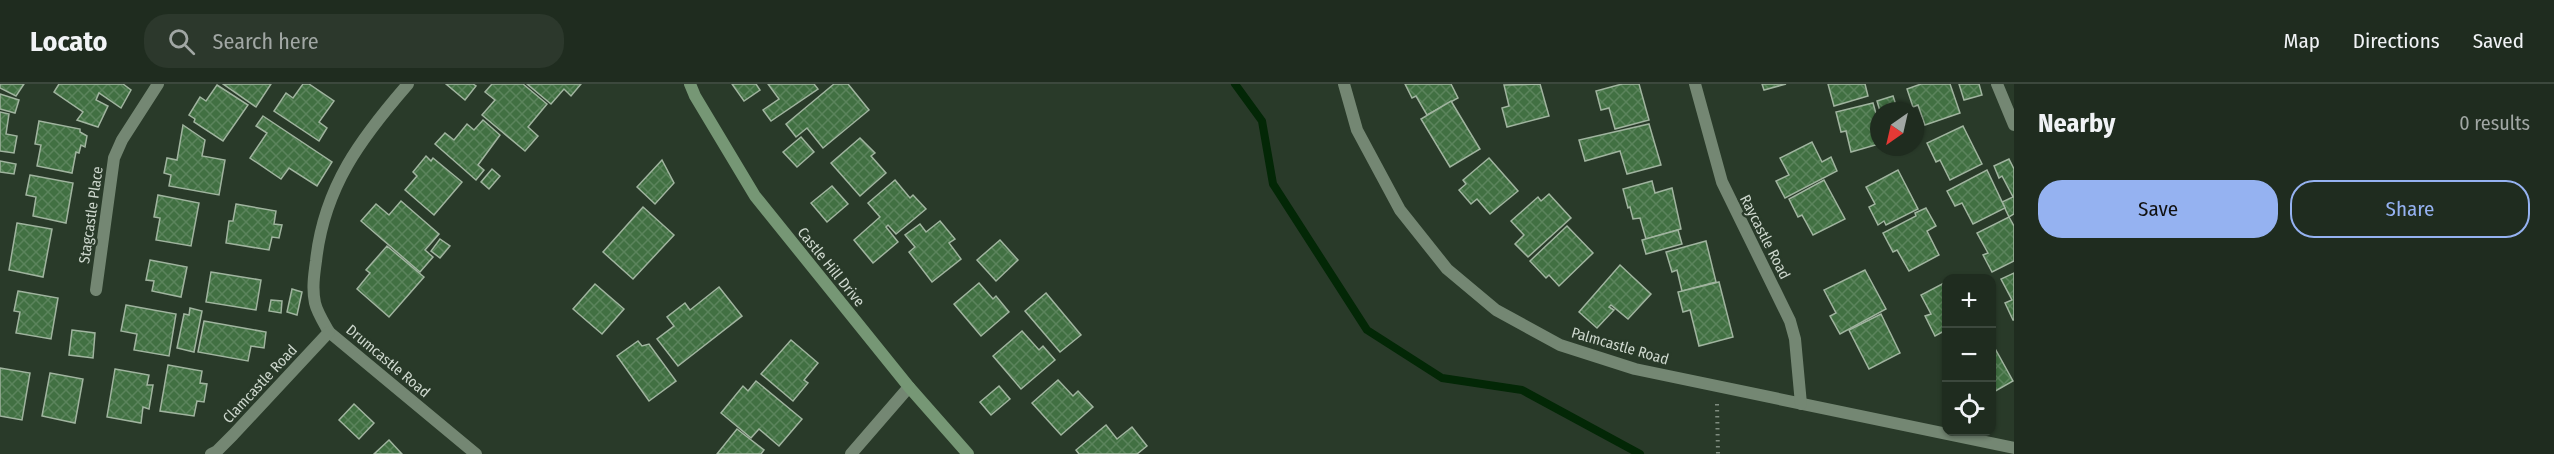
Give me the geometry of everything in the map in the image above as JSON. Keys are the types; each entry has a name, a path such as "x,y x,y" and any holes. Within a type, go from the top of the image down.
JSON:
{"street":[{"name":"Stagcastle Place","path":"96,290 114,158 122,140 158,84"},
{"name":"Drumcastle Road","path":"408,84 371,127 347,163 327,205 313,284 315,304 329,332 476,454"},
{"name":"Castle Hill Drive","path":"690,84 755,196 909,387 968,454"},
{"name":"Palmcastle Road","path":"1344,84 1357,130 1400,210 1448,269 1496,310 1560,345 1635,369 2014,448"},
{"name":"Raycastle Road","path":"1695,84 1722,182 1790,321 1795,339 1801,404"},
{"path":"1997,84 2014,125"},
{"name":"Clamcastle Road","path":"215,453 329,332"},
{"path":"851,454 909,387"}],"path":[{"path":"1717,386 1718,454"}],"building":[{"path":"0,84 24,84 16,96 0,88"},
{"path":"59,84 123,84 131,90 121,108 99,93 96,100 108,106 98,127 77,120 83,112 54,92"},
{"path":"223,84 271,84 256,107"},
{"path":"303,84 309,84 334,101 319,122 327,128 319,141 274,111 286,93 293,98"},
{"path":"446,84 473,84 476,86 465,100"},
{"path":"492,84 523,84 547,104 528,127 538,136 525,151 482,115 495,100 485,92"},
{"path":"527,84 581,84 571,96 564,89 551,104"},
{"path":"732,84 756,84 760,90 744,101"},
{"path":"768,84 814,84 818,89 771,121 763,110 779,99"},
{"path":"834,84 848,84 869,110 823,148 807,128 796,137 786,124"},
{"path":"1405,84 1451,84 1458,98 1427,115 1416,96 1412,98"},
{"path":"1540,84 1549,116 1507,127 1502,108 1509,106 1504,85"},
{"path":"1622,84 1639,84 1649,120 1615,129 1609,108 1601,110 1596,91"},
{"path":"1762,84 1786,84 1764,90"},
{"path":"1828,84 1865,84 1868,96 1834,106"},
{"path":"1921,84 1950,84 1960,113 1925,125 1924,102 1911,102 1907,89"},
{"path":"1959,84 1979,84 1982,95 1964,100"},
{"path":"217,85 248,105 223,141 194,122 195,119 189,115 200,97 206,101"},
{"path":"0,94 19,100 15,113 0,109"},
{"path":"1893,96 1895,102 1877,102"},
{"path":"1451,101 1480,149 1450,167 1421,119"},
{"path":"1870,104 1870,147 1851,152 1846,131 1841,132 1836,112"},
{"path":"0,112 9,114 6,134 17,136 14,153 0,151"},
{"path":"263,116 332,162 317,186 289,168 281,179 250,158 267,133 256,126"},
{"path":"483,120 500,135 478,165 484,170 476,180 435,144 445,133 454,140 467,124 474,130"},
{"path":"39,121 80,129 80,132 87,136 85,147 81,145 79,153 76,152 72,173 37,166 41,145 35,144"},
{"path":"1649,124 1661,165 1627,174 1620,151 1585,161 1579,140"},
{"path":"183,125 205,140 202,156 225,160 219,195 169,186 171,175 164,173 167,158 177,160"},
{"path":"1963,126 1982,164 1950,180 1940,160 1936,162 1927,143"},
{"path":"801,137 814,152 797,167 783,152"},
{"path":"860,138 875,153 871,156 886,173 860,196 831,163"},
{"path":"1812,142 1822,162 1831,157 1837,171 1785,198 1776,181 1789,175 1780,158"},
{"path":"426,156 431,161 433,158 462,182 434,215 405,190 417,176 413,172"},
{"path":"1489,158 1518,191 1490,214 1477,199 1471,204 1459,190 1466,184 1463,180"},
{"path":"2009,159 2014,169 2014,214 2009,217 2002,202 2013,197 2002,176 1999,178 1994,166"},
{"path":"662,160 674,183 655,204 637,187"},
{"path":"0,161 16,164 14,174 0,172"},
{"path":"492,169 500,176 489,189 481,182"},
{"path":"1898,170 1918,209 1886,225 1884,221 1878,225 1869,207 1875,204 1866,187"},
{"path":"1987,170 2005,208 1973,224 1962,203 1955,206 1947,191"},
{"path":"30,175 73,183 66,223 33,216 36,197 26,195"},
{"path":"895,180 910,198 913,195 926,209 896,234 888,225 886,227 898,242 873,263 854,240 880,217 868,203"},
{"path":"1824,180 1845,219 1813,235 1802,215 1798,217 1789,199"},
{"path":"1652,181 1655,193 1672,188 1681,229 1646,239 1640,218 1633,219 1623,189"},
{"path":"832,186 848,204 827,222 811,203"},
{"path":"1549,194 1571,218 1528,257 1515,244 1524,235 1511,221 1538,197 1541,201"},
{"path":"158,195 199,203 191,246 156,240 160,218 154,217"},
{"path":"401,201 439,234 425,250 433,257 420,272 361,221 376,204 389,215"},
{"path":"236,204 276,211 274,224 282,225 279,238 272,237 269,250 226,243 229,221 233,221"},
{"path":"643,207 674,235 633,279 603,252"},
{"path":"1926,208 1936,226 1927,231 1939,255 1909,271 1897,250 1893,252 1883,233 1916,216 1915,213"},
{"path":"2009,217 2014,226 2014,261 1992,272 1983,255 1988,253 1977,233"},
{"path":"940,221 955,239 949,243 961,259 932,282 909,252 915,247 905,235 920,224 926,232"},
{"path":"17,223 52,229 43,277 9,270"},
{"path":"1567,226 1593,253 1559,286 1549,275 1546,278 1530,261"},
{"path":"1678,230 1682,244 1646,254 1642,240"},
{"path":"440,239 450,246 440,258 431,251"},
{"path":"1000,240 1018,260 996,281 977,260"},
{"path":"1706,241 1716,282 1682,291 1677,270 1672,272 1666,252"},
{"path":"387,246 424,277 389,317 357,289 370,273 366,270"},
{"path":"150,260 187,267 181,297 152,291 154,281 146,280"},
{"path":"1620,265 1651,294 1628,319 1611,305 1609,307 1614,310 1597,328 1579,312"},
{"path":"1865,270 1886,309 1840,334 1830,316 1836,313 1824,290"},
{"path":"211,272 261,280 256,310 206,302"},
{"path":"2014,273 2013,320 2005,303 2012,300 2001,279"},
{"path":"1719,282 1733,337 1699,346 1690,310 1683,312 1678,292"},
{"path":"979,283 993,299 996,296 1009,312 981,336 954,304"},
{"path":"595,284 624,309 602,334 573,309"},
{"path":"1942,284 1942,332 1935,336 1925,316 1931,314 1921,295"},
{"path":"719,287 742,316 678,366 657,339 674,326 667,317 685,303 690,310"},
{"path":"292,289 302,292 297,315 287,312"},
{"path":"18,291 58,298 51,339 16,333 20,312 14,311"},
{"path":"1046,293 1081,335 1060,352 1025,311"},
{"path":"271,300 282,301 281,313 269,311"},
{"path":"126,305 176,314 169,356 134,350 137,334 121,331"},
{"path":"190,308 202,311 194,352 177,348 184,314 189,315"},
{"path":"1881,314 1900,353 1869,369 1849,330"},
{"path":"204,321 266,332 264,348 251,346 248,361 198,352"},
{"path":"72,330 95,333 93,358 69,355"},
{"path":"1022,331 1039,350 1043,346 1055,360 1021,389 993,356"},
{"path":"791,340 818,363 804,380 808,383 793,401 761,374"},
{"path":"638,341 642,346 649,344 676,381 649,401 617,356"},
{"path":"1996,350 2013,381 1996,391"},
{"path":"168,365 202,371 200,383 207,384 204,402 197,401 194,416 160,411"},
{"path":"0,368 30,373 22,420 0,416"},
{"path":"115,369 149,375 147,385 153,385 149,409 143,407 141,423 107,417"},
{"path":"50,373 83,379 75,423 42,416"},
{"path":"1058,380 1073,396 1078,391 1093,407 1061,435 1032,403"},
{"path":"756,381 802,419 779,446 759,429 751,438 721,413 743,386 748,391"},
{"path":"999,386 1010,399 991,415 980,402"},
{"path":"354,404 374,423 359,439 339,420"},
{"path":"1106,425 1117,439 1132,427 1147,446 1137,454 1079,454 1076,450"},
{"path":"737,429 764,450 761,454 717,454"},
{"path":"389,440 402,454 374,454"}],"waterway":[{"path":"1235,84 1262,121 1273,184 1367,330 1442,378 1522,390 1640,454"}]}
